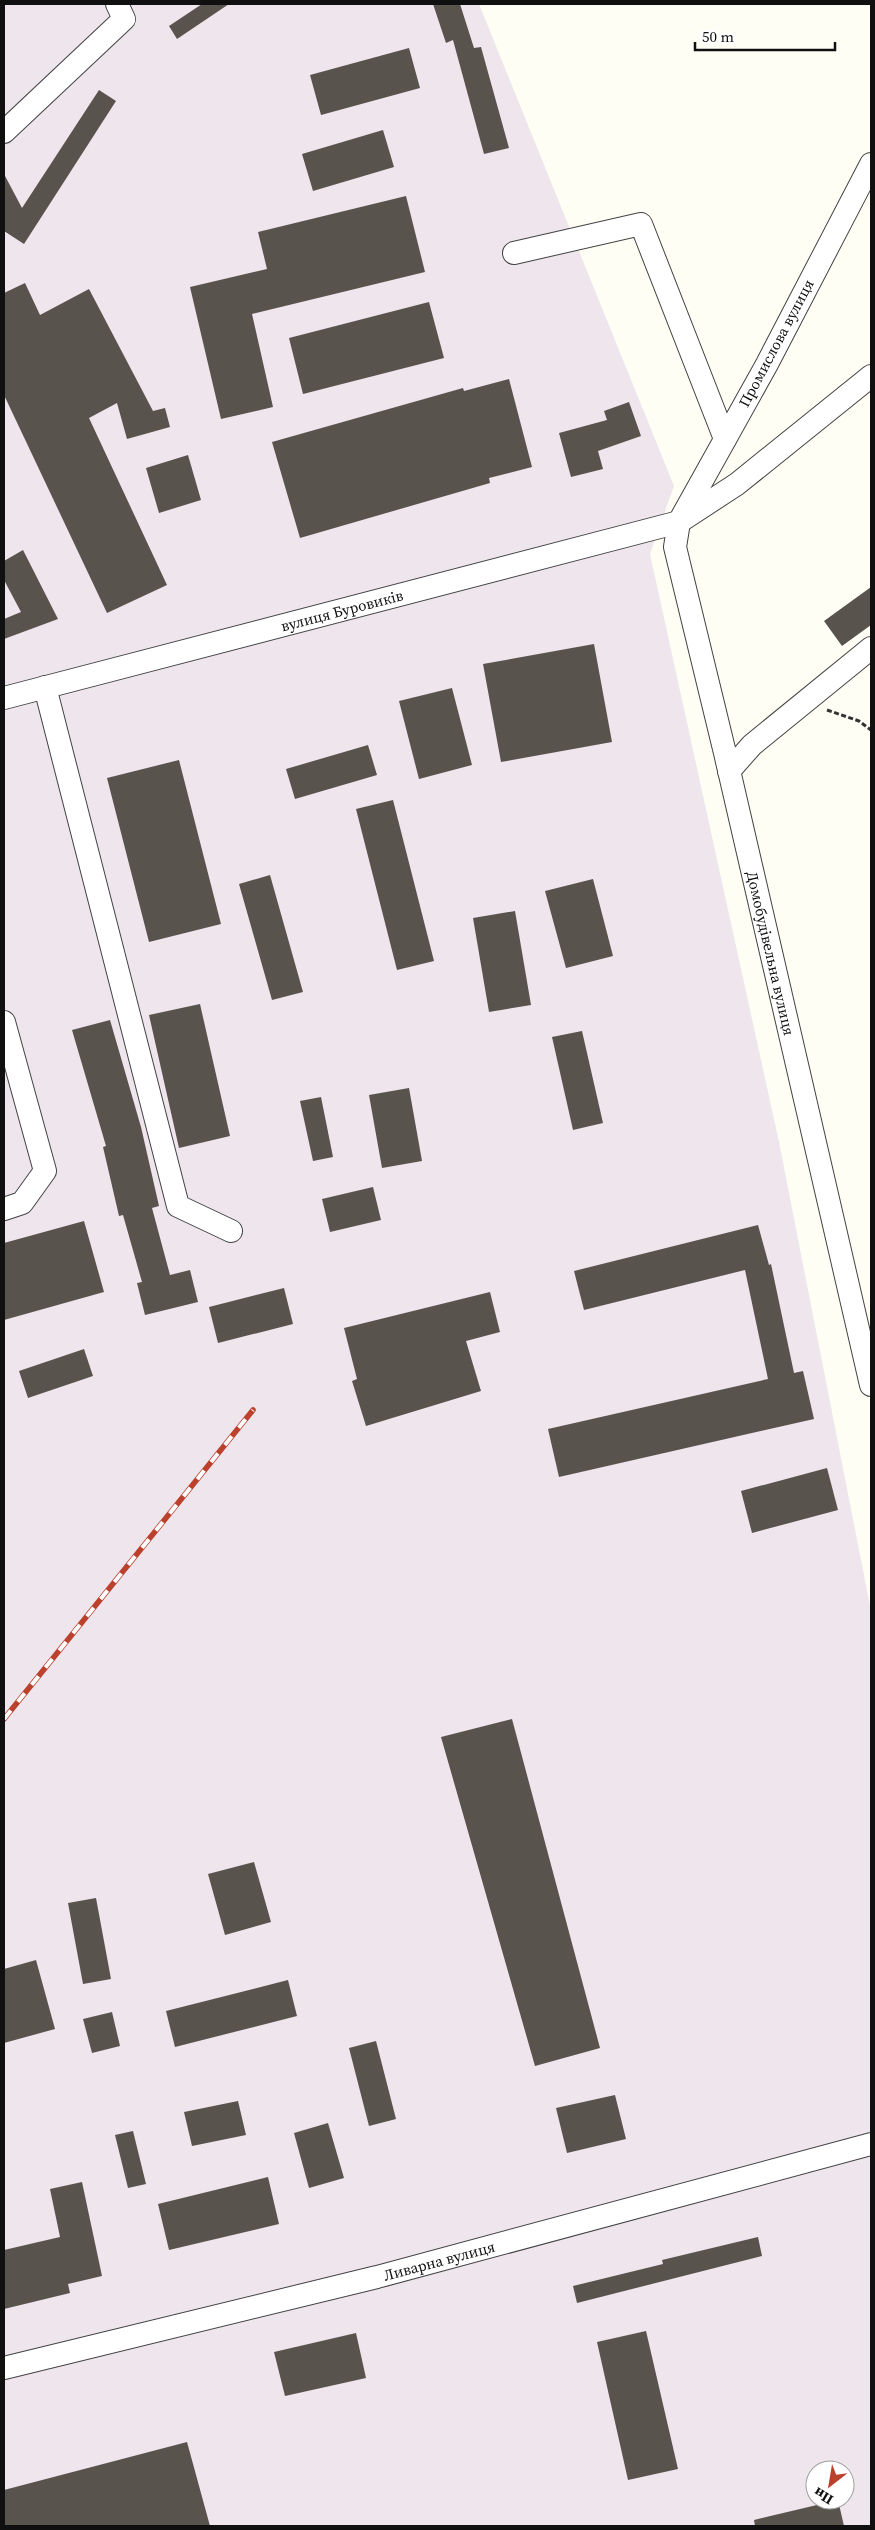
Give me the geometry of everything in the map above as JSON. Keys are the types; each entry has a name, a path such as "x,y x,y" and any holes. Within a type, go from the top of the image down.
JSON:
{"street":[{"path":"4,132 124,19 116,4"},
{"name":"Промислова вулиця","path":"679,522 767,364 871,164"},
{"path":"514,252 641,224 725,439"},
{"name":"вулиця Буровиків","path":"4,698 679,522 737,484 871,376"},
{"name":"Домобудівельна вулиця","path":"679,522 675,547 681,580 729,771 871,1386"},
{"path":"729,771 752,745 871,648"},
{"path":"45,687 178,1206 231,1231"},
{"path":"4,1022 45,1171 22,1202 4,1209"},
{"name":"Ливарна вулиця","path":"4,2368 377,2277 871,2144"}],"shaded area":[{"path":"4,4 479,4 674,486 650,554 779,1142 871,1611 871,2526 4,2526"}],"building":[{"path":"202,4 229,4 177,39 169,26"},
{"path":"433,4 460,4 474,48 481,47 509,148 484,154 453,40 446,43"},
{"path":"409,48 420,88 321,115 310,75"},
{"path":"99,90 116,101 24,244 4,231 4,174 22,208"},
{"path":"383,130 394,167 313,191 302,154"},
{"path":"406,196 425,272 252,314 273,407 221,419 190,287 267,269 258,232"},
{"path":"25,283 40,315 89,289 153,411 165,408 170,427 127,439 117,403 89,418 167,585 107,613 4,395 4,293"},
{"path":"429,302 444,358 303,394 289,338"},
{"path":"509,379 532,467 489,478 490,483 300,538 272,442 463,388 464,391"},
{"path":"629,402 641,436 598,451 603,469 571,477 559,433 607,420 604,411"},
{"path":"188,455 201,500 159,513 146,468"},
{"path":"23,550 58,619 4,639 4,619 21,612 4,580 4,561"},
{"path":"871,587 871,625 842,646 824,621"},
{"path":"594,644 612,742 501,762 483,664"},
{"path":"452,688 472,765 419,779 399,701"},
{"path":"368,745 377,775 295,799 286,769"},
{"path":"179,760 221,924 149,942 107,778"},
{"path":"393,800 434,961 397,970 356,809"},
{"path":"270,875 303,992 272,1000 239,884"},
{"path":"593,879 613,956 566,968 545,891"},
{"path":"515,911 531,1005 489,1012 473,918"},
{"path":"200,1004 230,1136 179,1148 149,1015"},
{"path":"110,1020 141,1127 159,1206 152,1208 170,1275 190,1270 198,1302 145,1315 137,1283 142,1282 123,1215 119,1216 103,1147 106,1146 72,1030"},
{"path":"582,1031 603,1123 573,1130 552,1037"},
{"path":"409,1088 422,1161 382,1168 369,1095"},
{"path":"321,1097 333,1157 313,1161 300,1101"},
{"path":"373,1187 381,1220 330,1232 322,1199"},
{"path":"84,1221 104,1292 4,1320 4,1243"},
{"path":"758,1225 769,1265 771,1264 794,1373 803,1371 814,1419 559,1477 548,1429 768,1379 745,1270 584,1310 574,1271"},
{"path":"284,1288 293,1324 218,1343 209,1307"},
{"path":"490,1292 500,1332 466,1341 481,1391 366,1426 352,1381 357,1379 344,1328"},
{"path":"84,1349 93,1376 28,1398 19,1371"},
{"path":"827,1468 838,1510 752,1533 741,1491"},
{"path":"512,1719 600,2048 535,2066 441,1737"},
{"path":"254,1862 271,1922 225,1935 208,1874"},
{"path":"96,1898 111,1979 83,1984 68,1903"},
{"path":"36,1960 55,2029 4,2043 4,1969"},
{"path":"288,1980 297,2016 175,2047 166,2011"},
{"path":"112,2012 120,2046 92,2053 83,2019"},
{"path":"376,2041 396,2119 369,2126 349,2048"},
{"path":"615,2095 626,2139 567,2153 556,2108"},
{"path":"238,2101 246,2135 192,2146 184,2112"},
{"path":"328,2123 344,2178 309,2188 294,2133"},
{"path":"133,2131 146,2184 128,2188 115,2135"},
{"path":"268,2177 279,2224 169,2250 158,2204"},
{"path":"82,2182 102,2276 68,2284 70,2293 4,2309 4,2250 60,2237 50,2189"},
{"path":"758,2237 762,2256 577,2303 573,2286 663,2264 662,2260"},
{"path":"646,2331 678,2469 628,2480 597,2342"},
{"path":"356,2333 366,2378 285,2396 274,2352"},
{"path":"187,2442 210,2526 4,2526 4,2490"},
{"path":"805,2508 805,2510 840,2510 844,2526 755,2526 754,2520"}],"railway":[{"path":"4,1719 253,1410"}]}
